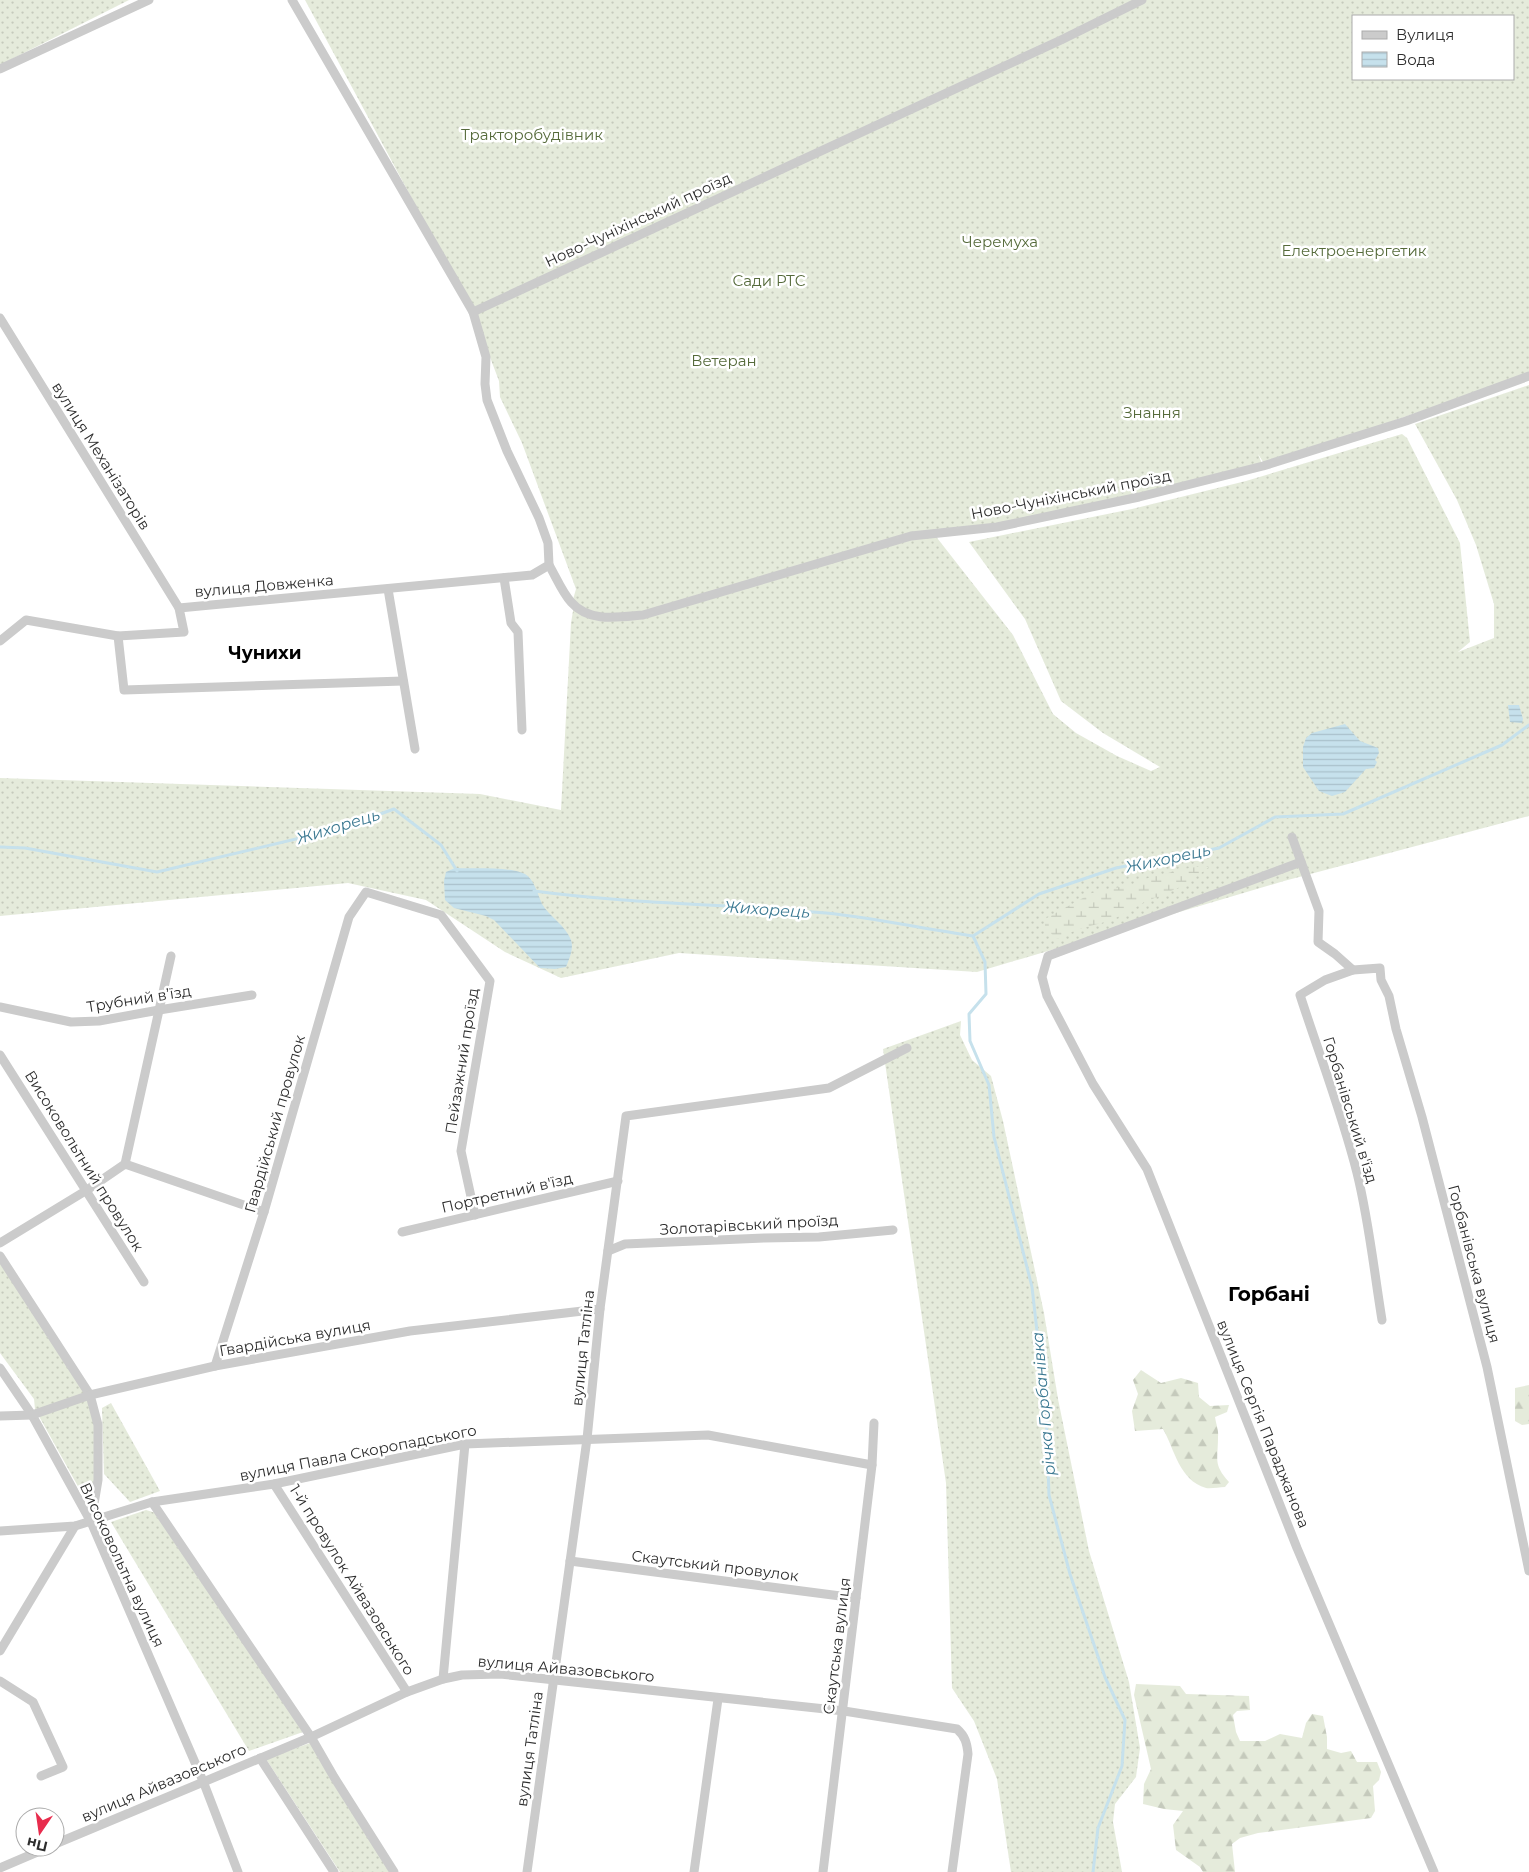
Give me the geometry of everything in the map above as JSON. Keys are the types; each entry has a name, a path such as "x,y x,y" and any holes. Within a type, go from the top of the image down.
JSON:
{"street":[{"path":"0,69 149,0"},
{"path":"292,0 473,312 486,357 485,384 487,400 507,451 545,534 548,543 549,565"},
{"name":"Ново-Чуніхінський проїзд","path":"473,312 1061,40 1142,0"},
{"name":"вулиця Механізаторів","path":"0,318 179,608"},
{"name":"Ново-Чуніхінський проїзд","path":"549,565 572,603 590,616 643,615 911,536 997,527 1139,498 1263,466 1406,421 1529,376"},
{"name":"вулиця Довженка","path":"0,642 26,620 118,636 184,632 179,608 532,575 549,565"},
{"path":"504,578 510,623 518,632 522,730"},
{"path":"388,589 415,749"},
{"path":"118,636 124,690 403,681"},
{"path":"1292,837 1319,910 1318,942 1353,970"},
{"name":"вулиця Сергія Параджанова","path":"1301,862 1048,956 1042,977 1047,996 1093,1084 1147,1169 1297,1548 1434,1872"},
{"name":"Гвардійський провулок","path":"216,1366 264,1212 350,917 366,892"},
{"name":"Пейзажний проїзд","path":"366,892 441,915 490,981 461,1150 475,1215"},
{"path":"0,1243 87,1190 125,1164 171,956"},
{"name":"Горбанівський в'їзд","path":"1380,968 1353,970 1325,980 1300,995 1342,1121 1357,1174 1369,1231 1382,1320"},
{"name":"Горбанівська вулиця","path":"1380,968 1381,980 1390,996 1396,1029 1422,1117 1487,1367 1529,1571"},
{"name":"Трубний в’їзд","path":"0,1007 71,1022 99,1021 252,995"},
{"name":"вулиця Татліна","path":"527,1872 587,1439 600,1309 626,1116 829,1088 907,1048"},
{"name":"Високовольтний провулок","path":"0,1055 144,1282"},
{"path":"125,1164 264,1212"},
{"name":"Портретний в'їзд","path":"402,1232 618,1181"},
{"name":"Золотарівський проїзд","path":"608,1251 625,1244 819,1237 892,1230"},
{"path":"0,1256 90,1395 98,1425 98,1480 90,1522"},
{"name":"Гвардійська вулиця","path":"0,1416 32,1415 90,1395 216,1366 410,1331 600,1309"},
{"name":"Високовольтна вулиця","path":"0,1368 32,1415 90,1522 203,1781 238,1872"},
{"name":"Скаутська вулиця","path":"823,1872 844,1711 872,1465 874,1424"},
{"name":"вулиця Павла Скоропадського","path":"0,1531 75,1526 152,1502 274,1484 465,1444 708,1435 872,1465"},
{"path":"443,1679 465,1444"},
{"name":"1-й провулок Айвазовського","path":"274,1484 407,1692"},
{"path":"152,1502 311,1736 334,1777 394,1872"},
{"path":"0,1651 75,1526"},
{"name":"Скаутський провулок","path":"570,1561 856,1598"},
{"name":"вулиця Айвазовського","path":"65,1840 311,1736 407,1692 443,1679 462,1675 500,1674 718,1699 844,1711 957,1729 964,1735 968,1754 952,1872"},
{"path":"0,1681 33,1702 63,1768 41,1776"},
{"path":"694,1872 718,1699"},
{"path":"260,1758 334,1872"},
{"path":"0,1868 26,1857"}],"green space":[{"path":"0,0 129,0 0,65"},
{"name":"Сади РТС","path":"305,0 1529,0 1529,374 1265,465 1258,454 1263,466 1023,521 934,534 1013,635 1053,714 1076,733 1117,756 1151,771 1160,767 1103,733 1061,701 1025,619 969,542 1132,509 1246,481 1402,434 1407,438 1460,543 1470,642 1458,652 1494,638 1494,604 1476,545 1457,500 1415,424 1529,385 1529,816 1284,881 977,972 679,953 561,978 505,952 426,900 348,883 0,916 0,778 480,794 561,810 571,623 574,605 572,603 576,589 522,443 500,397 499,381 473,312"},
{"path":"1194,867 1209,867 1185,885 1145,902 1112,920 1076,930 1057,939 1045,928 1045,919 1092,893 1130,885 1151,877"},
{"path":"961,1021 960,1035 972,1060 991,1076 1003,1121 1044,1313 1058,1399 1089,1551 1129,1682 1140,1748 1136,1777 1115,1804 1113,1822 1122,1872 1011,1872 997,1779 974,1721 952,1688 946,1483 883,1049"},
{"path":"0,1262 89,1398 95,1425 94,1483 85,1499 35,1409 34,1399 0,1353"},
{"path":"1141,1370 1161,1383 1181,1378 1198,1383 1199,1397 1210,1406 1229,1405 1227,1412 1215,1417 1218,1432 1218,1466 1229,1482 1225,1487 1206,1488 1190,1478 1179,1463 1163,1429 1135,1431 1132,1411 1138,1394 1133,1380"},
{"path":"1529,1385 1529,1424 1522,1425 1515,1421 1515,1388"},
{"path":"111,1403 160,1491 130,1502 104,1474 102,1408"},
{"path":"146,1510 156,1513 303,1732 249,1751 111,1522"},
{"path":"1136,1684 1180,1686 1186,1694 1249,1696 1250,1710 1237,1711 1233,1715 1236,1732 1240,1741 1265,1741 1280,1734 1302,1738 1306,1723 1312,1714 1323,1716 1327,1749 1341,1753 1351,1751 1357,1762 1377,1762 1381,1772 1379,1780 1373,1786 1375,1811 1371,1818 1258,1833 1240,1838 1232,1844 1235,1872 1203,1872 1200,1867 1176,1850 1173,1825 1183,1811 1143,1804 1144,1784 1151,1769 1134,1695"},
{"path":"310,1743 390,1872 340,1872 266,1759"}],"water":[{"path":"1508,705 1519,705 1523,719 1522,723 1510,722"},
{"path":"1345,724 1360,741 1378,748 1379,753 1375,760 1377,762 1374,768 1366,769 1345,792 1332,796 1319,791 1303,767 1303,747 1306,738 1312,733"},
{"path":"455,868 510,870 518,871 528,876 542,904 569,935 572,950 566,967 555,969 540,968 494,920 486,916 454,908 445,900 444,881 446,872"}],"waterway":[{"name":"Жихорець","path":"534,891 607,899 826,913 973,936 1039,894 1116,868 1219,848 1275,817 1343,814 1502,745 1529,725"},
{"name":"Жихорець","path":"0,847 25,848 157,872 342,828 394,809 441,845 457,871"},
{"name":"річка Горбанівка","path":"973,936 985,962 986,994 969,1014 970,1041 989,1085 994,1137 1032,1287 1046,1411 1049,1495 1070,1574 1105,1677 1125,1720 1122,1766 1098,1828 1093,1872"}],"district":[{"name":"Чунихи","path":"265,653"},
{"name":"Горбані","path":"1269,1294"}],"park label":[{"name":"Тракторобудівник","path":"532,135"},
{"name":"Черемуха","path":"1000,242"},
{"name":"Електроенергетик","path":"1354,251"},
{"name":"Ветеран","path":"724,361"},
{"name":"Знання","path":"1152,413"}]}
